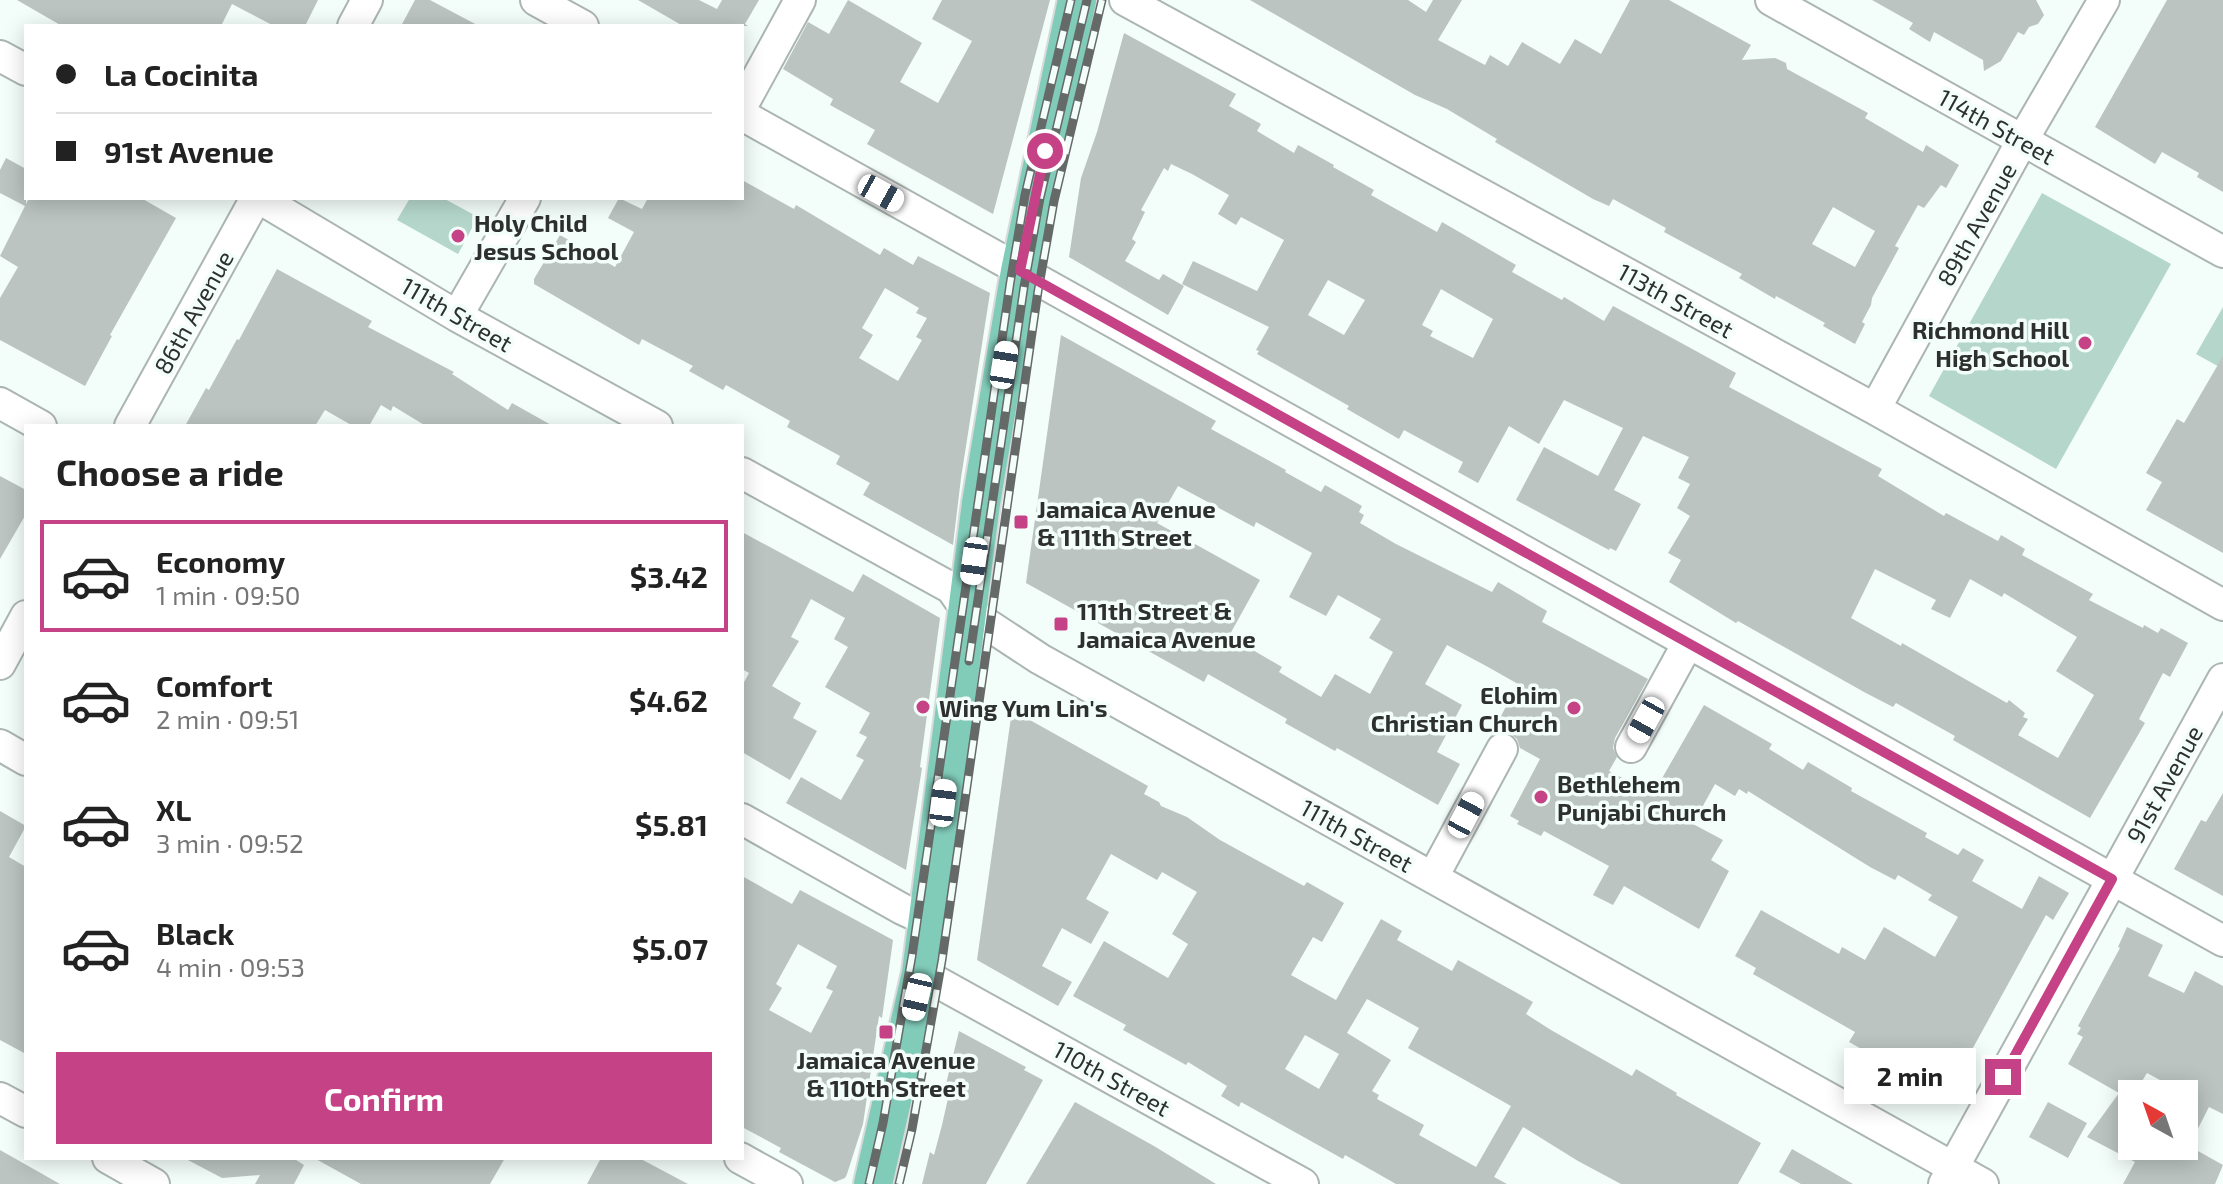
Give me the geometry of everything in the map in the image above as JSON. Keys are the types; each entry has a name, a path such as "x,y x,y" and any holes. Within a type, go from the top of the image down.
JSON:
{"main road":[{"path":"873,1184 921,973 981,503 1020,271 1077,0"}],"street":[{"path":"354,24 367,0"},
{"path":"536,0 579,24"},
{"path":"744,102 800,0"},
{"name":"113th Street","path":"1125,0 1875,409 2223,605"},
{"name":"114th Street","path":"1771,0 2223,252"},
{"name":"89th Avenue","path":"1875,409 2022,141 2104,0"},
{"path":"0,56 24,69"},
{"path":"744,116 2223,941"},
{"name":"86th Avenue","path":"131,424 256,200"},
{"name":"111th Street","path":"260,200 457,316 653,424"},
{"path":"457,316 524,200"},
{"path":"0,403 37,424"},
{"name":"111th Street","path":"744,474 951,588 967,611 1040,659 1433,877 1949,1176 1983,1184"},
{"path":"0,664 24,620"},
{"path":"1631,747 1688,643"},
{"name":"91st Avenue","path":"1949,1176 2223,679"},
{"path":"0,745 24,759"},
{"path":"1433,877 1502,749"},
{"path":"744,820 928,921"},
{"name":"110th Street","path":"921,973 1303,1184"},
{"path":"0,1098 24,1111"},
{"path":"112,1160 154,1184"},
{"path":"744,1160 787,1184"}],"green space":[{"path":"2042,193 2171,264 2056,469 1929,396"},
{"path":"409,200 447,200 478,217 458,254 397,220"},
{"path":"2223,307 2223,369 2196,354"}],"building":[{"path":"17,0 318,0 306,24 270,24 232,4 222,24 59,24"},
{"path":"415,0 430,0 475,24 402,24"},
{"path":"638,0 699,0 717,9 722,0 759,0 745,24 748,26 680,24"},
{"path":"848,0 922,43 900,82 938,103 972,41 932,19 942,0 1050,0 993,214 867,144 875,130 830,105 833,99 783,69 808,22 829,34"},
{"path":"1250,0 1408,0 1426,12 1433,0 1462,0 1438,40 1485,65 1490,55 1508,66 1522,42 1560,64 1575,39 1601,54 1630,0 1669,0 1751,45 1742,60 1775,58 1786,63 1787,69 1868,113 1865,118 1923,152 1926,145 1959,165 1946,188 1941,185 1924,208 1918,205 1895,246 1899,248 1872,298 1862,322 1865,324 1855,344 1823,326 1825,323 1739,278 1742,274 1664,232 1666,228 1613,199 1609,206 1593,199 1495,142 1497,139 1447,109 1415,95","holes":["1833,207 1875,231 1855,267 1812,244"]},
{"path":"1872,0 2036,0 2044,15 2024,35 2018,32 2001,61 1984,71 1983,60 1934,32 1930,42 1909,29 1913,23"},
{"path":"2167,0 2223,0 2223,192 2197,177 2199,173 2162,152 2155,164 2095,127"},
{"path":"1124,33 1236,94 1229,106 1261,124 1257,131 1294,153 1298,145 1374,190 1371,195 1437,232 1442,222 1516,265 1512,272 1604,321 1613,306 1685,345 1736,373 1729,387 1882,469 1878,476 1944,516 1946,513 1998,541 2001,535 2025,549 2022,555 2093,594 2089,600 2143,628 2144,625 2158,633 2161,628 2188,643 2170,677 2163,673 2139,719 2145,723 2090,818 1953,740 1955,736 1896,703 1893,707 1864,692 1738,621 1736,623 1669,582 1681,560 1668,553 1690,516 1677,508 1690,484 1678,478 1689,457 1643,436 1614,490 1641,504 1616,551 1609,550 1516,500 1544,447 1598,476 1623,428 1564,400 1539,444 1509,426 1478,483 1458,472 1463,462 1404,430 1399,439 1347,409 1349,406 1257,354 1259,351 1256,350 1269,327 1182,284 1193,261 1257,291 1284,240 1241,217 1236,225 1218,214 1229,195 1192,174 1171,164 1168,171 1164,168 1141,210 1145,212 1132,239 1136,242 1125,261 1159,280 1163,274 1184,286 1168,315 1069,257 1081,178","holes":["1328,280 1365,300 1344,335 1308,315","1441,289 1493,319 1473,358 1430,336 1433,331 1422,325","1875,569 1936,600 1931,609 1950,618 1970,579 2002,597 2004,593 2077,637 2056,671 2094,695 2058,758 2018,735 2028,719 2009,700 2007,703 1902,643 1901,646 1851,618"]},
{"path":"6,158 24,168 26,204 28,200 144,200 176,218 85,386 0,340 0,298 18,267 0,256 25,206 0,193 0,170"},
{"path":"744,181 794,209 796,205 880,255 884,248 913,265 918,256 990,293 953,545 863,495 870,483 836,464 840,456 787,427 790,421 726,385 723,390 689,371 693,366 642,339 639,345 534,284 560,235 615,267 634,232 608,218 618,200 642,209 647,200 744,200","holes":["885,288 919,308 916,313 927,318 916,337 922,340 898,381 859,358 873,335 862,328"]},
{"path":"277,269 372,321 368,327 454,372 452,374 508,410 512,403 549,424 423,424 393,406 391,411 381,405 370,424 350,424 325,410 316,424 186,424 239,340"},
{"path":"1061,335 1216,421 1211,429 1285,472 1321,492 1325,485 1362,506 1359,512 1364,515 1360,523 1492,592 1498,582 1547,611 1542,622 1648,679 1615,738 1613,748 1617,757 1609,771 1653,794 1704,705 1772,744 1769,749 1803,770 1808,762 1852,788 1851,791 1927,833 1925,837 1958,855 1963,848 1984,860 1972,881 2022,909 2039,876 2069,893 2053,920 2046,915 1946,1097 1849,1042 1855,1032 1753,974 1756,968 1735,956 1761,910 1839,954 1842,947 1865,960 1884,927 1935,957 1958,917 1928,900 1932,895 1898,875 1895,880 1870,867 1748,791 1747,794 1739,789 1735,796 1715,784 1693,824 1723,840 1711,860 1729,871 1699,929 1624,886 1613,905 1593,895 1609,866 1544,831 1541,836 1517,824 1519,821 1510,816 1540,759 1520,748 1517,739 1510,733 1492,733 1518,684 1488,667 1447,645 1425,684 1462,705 1437,752 1460,764 1438,805 1337,748 1335,751 1285,723 1287,719 1208,674 1204,682 1026,583","holes":["1178,486 1254,527 1256,522 1312,553 1289,597 1326,616 1338,595 1381,619 1369,638 1393,652 1370,694 1335,674 1321,697 1279,672 1282,667 1229,636 1260,580 1157,523"]},
{"path":"2223,356 2223,553 2146,510 2162,482 2146,473 2177,419 2184,423"},
{"path":"0,476 24,489 24,517 0,559"},
{"path":"744,533 853,592 863,574 940,618 906,870 786,803 801,777 841,800 864,760 856,756 867,737 859,733 870,713 825,687 848,647 834,639 845,618 811,599 791,637 799,641 772,686 801,703 793,718 817,731 790,780 744,753 744,682 749,673 744,670"},
{"path":"1012,710 1148,786 1144,794 1161,806 1187,817 1220,840 1304,886 1307,882 1344,903 1322,942 1313,937 1291,975 1336,1000 1381,919 1402,931 1397,940 1452,971 1458,960 1533,1002 1526,1014 1551,1030 1632,1076 1636,1069 1761,1143 1738,1184 1621,1184 1523,1127 1494,1177 1507,1184 1396,1184 1345,1155 1343,1159 1241,1102 1239,1107 1221,1096 1227,1086 1188,1062 1186,1065 1123,1030 1126,1025 1073,996 1104,941 1168,978 1188,944 1172,934 1197,892 1162,872 1157,880 1111,854 1086,899 1109,912 1091,944 1062,928 1042,966 1072,982 1058,1006 977,960","holes":["1367,999 1419,1028 1408,1048 1511,1106 1476,1167 1419,1135 1424,1125 1377,1099 1379,1095 1372,1091 1391,1060 1347,1033","1305,1035 1339,1054 1319,1089 1285,1069"]},
{"path":"2223,793 2223,896 2174,869 2201,820 2206,822"},
{"path":"0,811 24,825 9,857 24,866 24,1053 0,1040"},
{"path":"744,877 792,904 800,890 893,940 863,1124 845,1178 835,1182 779,1152 781,1148 744,1128","holes":["798,944 837,966 826,988 833,991 811,1033 769,1010 782,988 776,984"]},
{"path":"2127,927 2163,945 2148,976 2184,993 2195,971 2223,986 2223,1114 2209,1107 2198,1128 2198,1080 2160,1080 2147,1073 2143,1080 2118,1080 2118,1092 2068,1064 2083,1037 2077,1034 2081,1028 2078,1026 2120,948"},
{"path":"959,1031 1026,1067 1024,1070 1043,1080 986,1184 922,1184 930,1152 934,1155 942,1125 949,1094 944,1092"},
{"path":"2118,1094 2118,1153 2087,1137"},
{"path":"1075,1102 1154,1146 1216,1184 1026,1184"},
{"path":"2048,1102 2087,1123 2068,1158 2029,1137"},
{"path":"1792,1149 1853,1184 1801,1184 1779,1172"},
{"path":"0,1150 60,1184 0,1184"},
{"path":"2198,1151 2223,1165 2215,1184 2123,1184 2135,1162 2131,1160 2198,1160"},
{"path":"188,1160 296,1160 304,1165 294,1184 255,1184 260,1175 222,1178"},
{"path":"318,1160 504,1160 490,1184 361,1184"},
{"path":"600,1160 643,1160 688,1184 587,1184"}],"railway":[{"path":"869,1184 883,1123 912,956 1025,195 1071,0"},
{"path":"969,661 1024,287 1040,198 1087,0"},
{"path":"899,1184 942,960 1038,291 1054,201 1102,0"}],"place":[{"name":"Holy Child Jesus School","path":"458,236"},
{"name":"Richmond Hill High School","path":"2085,343"},
{"name":"Jamaica Avenue & 111th Street","path":"1021,522"},
{"name":"111th Street & Jamaica Avenue","path":"1061,624"},
{"name":"Wing Yum Lin's","path":"923,707"},
{"name":"Elohim Christian Church","path":"1574,708"},
{"name":"Bethlehem Punjabi Church","path":"1541,797"},
{"name":"Jamaica Avenue & 110th Street","path":"886,1032"}],"route":[{"path":"1045,151 1020,271 2112,879 2003,1077"}]}
